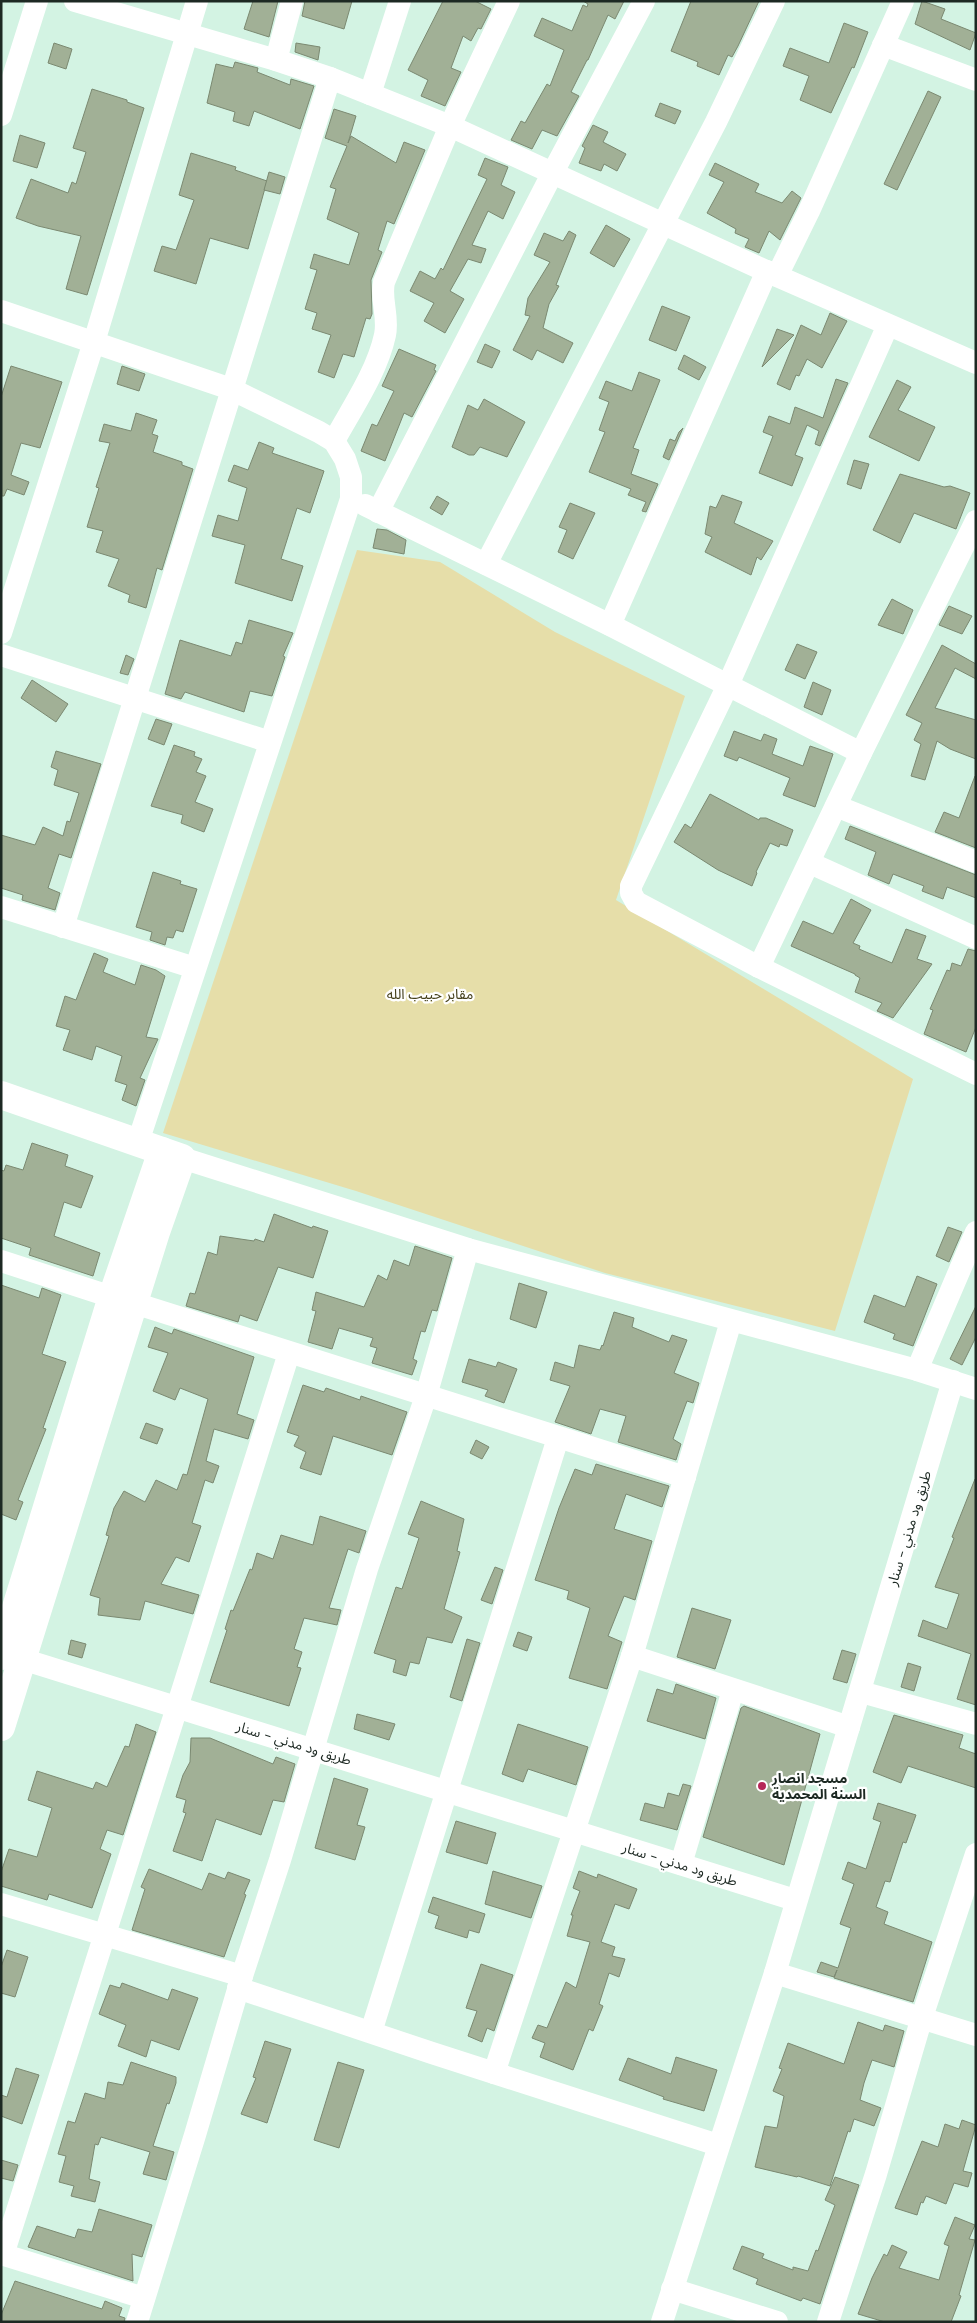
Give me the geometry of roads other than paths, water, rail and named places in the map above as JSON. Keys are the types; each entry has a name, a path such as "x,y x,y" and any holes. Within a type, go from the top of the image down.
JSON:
{"street":[{"path":"1,115 37,1"},
{"path":"75,1 276,60 330,78 450,126 772,274 976,363"},
{"path":"1,633 94,342 197,1"},
{"path":"276,60 292,1"},
{"path":"370,94 400,1"},
{"path":"334,441 380,355 386,333 387,315 381,292 384,282 450,126 509,1"},
{"path":"378,512 552,174 644,1"},
{"path":"486,564 716,122 774,1"},
{"path":"610,625 772,274 903,1"},
{"path":"883,45 976,80"},
{"path":"63,927 133,698 330,78"},
{"path":"1,311 60,333 94,342 231,389 334,441 345,459 351,477 351,498 195,968 161,1150 123,1300 7,1655 1,1727"},
{"path":"888,324 728,685 631,886 631,893 636,902 759,967 976,1074"},
{"path":"351,498 610,625 861,753"},
{"path":"759,967 861,753 970,549 976,521"},
{"path":"1,655 270,742"},
{"path":"836,806 976,862"},
{"path":"810,863 976,938"},
{"path":"1,907 195,968"},
{"path":"1,1095 161,1150 468,1249 917,1370 976,1389"},
{"path":"917,1370 976,1232"},
{"path":"137,2322 367,1568 426,1396 468,1249"},
{"path":"1,1261 685,1477"},
{"path":"494,2073 632,1656 731,1321"},
{"path":"144,2298 2,2254 106,1934 289,1353"},
{"name":"طريق ود مدني - سنار","path":"7,1655 795,1900 860,1692 953,1381"},
{"path":"371,2032 558,1438"},
{"path":"632,1656 849,1727"},
{"path":"680,1864 733,1690"},
{"path":"860,1692 976,1724"},
{"path":"828,2322 876,2174 922,2017 976,1854"},
{"path":"662,2322 775,1973 795,1900"},
{"path":"1,1904 106,1934 371,2032 718,2145"},
{"path":"775,1973 976,2035"},
{"path":"672,2289 777,2322"}],"place":[{"name":"مسجد انصار السنة المحمدية","path":"762,1786"}],"park label":[{"name":"مقابر حبيب الله","path":"430,994"}]}
